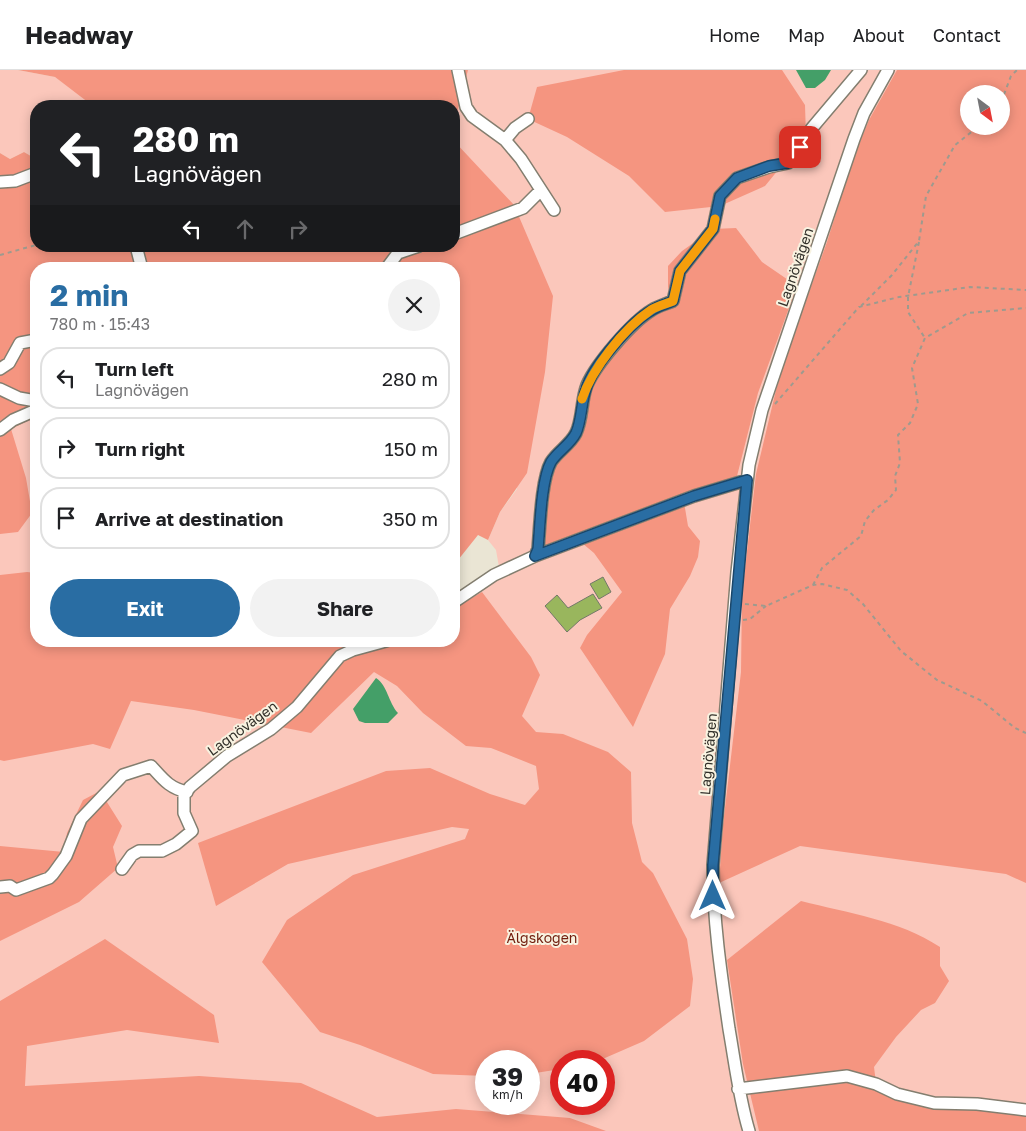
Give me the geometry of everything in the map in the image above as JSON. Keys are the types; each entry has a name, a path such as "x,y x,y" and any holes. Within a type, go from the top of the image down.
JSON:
{"street":[{"path":"458,70 466,107 472,116 504,140 521,159 554,210"},
{"path":"535,556 538,549 544,489 550,464 560,450 570,442 576,432 582,401 593,372 639,320 652,310 673,301 680,271 713,229 720,196 737,178 769,166 788,163 812,128 861,70"},
{"name":"Lagnövägen","path":"750,1131 738,1089 718,953 713,896 713,865 747,480 762,410 854,139 864,113 888,70"},
{"path":"504,140 515,128 528,119"},
{"path":"0,182 15,181 30,175"},
{"path":"460,232 523,208 540,191"},
{"path":"391,262 401,252"},
{"path":"0,369 9,364 20,343 30,341"},
{"path":"0,389 19,398 30,400"},
{"path":"0,430 30,413"},
{"path":"460,598 494,575 535,556 694,496 747,480"},
{"name":"Lagnövägen","path":"187,792 227,756 270,728 297,707 347,647"},
{"path":"0,887 10,886 16,890 49,878 66,856 81,819 123,775 151,766 174,789 187,792 184,795 184,813 192,831 176,844 162,850 139,851 132,855 122,869"},
{"path":"738,1089 848,1076 876,1084 897,1094 934,1103 977,1104 1026,1110"}],"path":[{"path":"1008,85 1011,76 1017,70"},
{"path":"925,338 908,312 908,296 926,196 955,145 967,135"},
{"path":"762,410 779,402 859,307 892,275 919,241"},
{"path":"0,255 30,247"},
{"path":"859,307 908,296 970,287 1026,290"},
{"path":"813,585 822,568 861,536 865,521 896,490 895,476 900,462 898,435 910,423 918,404 912,368 925,338 968,314 1026,308"},
{"path":"734,621 750,619 766,606 813,585 822,584 847,590 863,604 901,651 937,680 982,701 1014,728 1026,733"},
{"path":"743,596 745,604 766,606"}],"green space":[{"path":"0,70 18,70 55,77 87,100 30,100 30,156 24,152 10,159 0,153"},
{"path":"18,70 468,70 460,101 85,100 55,77"},
{"path":"108,70 1026,70 1026,1131 0,1131 0,267 30,250 30,252 460,252 460,100 91,100"},
{"path":"624,70 782,70 805,105 806,136 765,186 720,206 665,212 629,176 567,137 528,119 537,87"},
{"path":"897,70 1026,70 1026,883 1006,874 800,846 719,883 723,825 741,672 742,594 756,474 776,390 827,242 854,156 869,120"},
{"path":"460,147 514,205 553,296 545,372 527,473 500,512 488,540 478,535 460,558 460,262 30,262 30,420 11,429 26,478 30,501 30,516 18,532 0,534 0,153 10,159 24,152 30,156 30,252 460,252"},
{"path":"736,228 762,262 797,286 758,393 736,480 684,502 688,526 700,541 698,557 690,576 670,609 665,654 633,727 580,648 587,635 622,592 594,553 582,543 538,549 550,464 570,442 587,385 639,320 673,301 668,287 668,266 682,251 713,229"},
{"name":"Älgskogen","path":"30,572 30,647 460,647 460,605 482,592 531,657 540,675 522,716 536,732 563,734 608,752 631,772 632,823 642,862 653,873 687,939 693,979 690,1006 644,1041 615,1054 615,1050 550,1050 550,1071 540,1072 540,1050 475,1050 475,1076 433,1074 360,1045 320,1032 262,962 287,920 353,875 465,839 469,829 452,827 288,864 216,906 198,843 386,771 430,768 490,794 525,805 539,789 536,766 491,748 466,746 423,713 397,686 374,672 311,733 194,710 131,701 110,749 93,744 4,761 0,760 0,575"},
{"path":"100,791 122,826 113,847 118,868 79,902 0,941 0,846 64,852 67,833 83,800"},
{"path":"801,901 873,918 908,930 940,947 940,966 949,981 935,1003 921,1010 896,1037 874,1067 876,1083 897,1094 1026,1110 1026,1131 759,1131 743,1064 727,960"},
{"path":"105,939 214,1015 219,1043 127,1030 27,1046 25,1086 199,1076 301,1083 377,1117 456,1109 475,1110 475,1115 532,1115 570,1118 606,1131 0,1131 0,1001"}],"shaded area":[{"path":"796,70 831,70 825,80 815,88 806,88"},
{"path":"376,678 383,685 398,713 388,723 365,723 359,721 353,709"}],"building":[{"path":"603,577 611,592 599,599 590,584"},
{"path":"593,594 602,608 580,620 567,632 545,606 557,595 568,608"}],"slow traffic":[{"path":"582,399 593,372 604,357 639,320 652,310 673,301 679,283 680,271 713,229 715,219"}],"route":[{"path":"713,896 713,865 737,572 747,480 694,496 535,556 538,549 544,489 550,464 560,450 570,442 576,432 582,401 593,372 604,357 639,320 652,310 673,301 679,283 680,271 713,229 720,196 737,178 769,166 788,163 800,147"}]}
